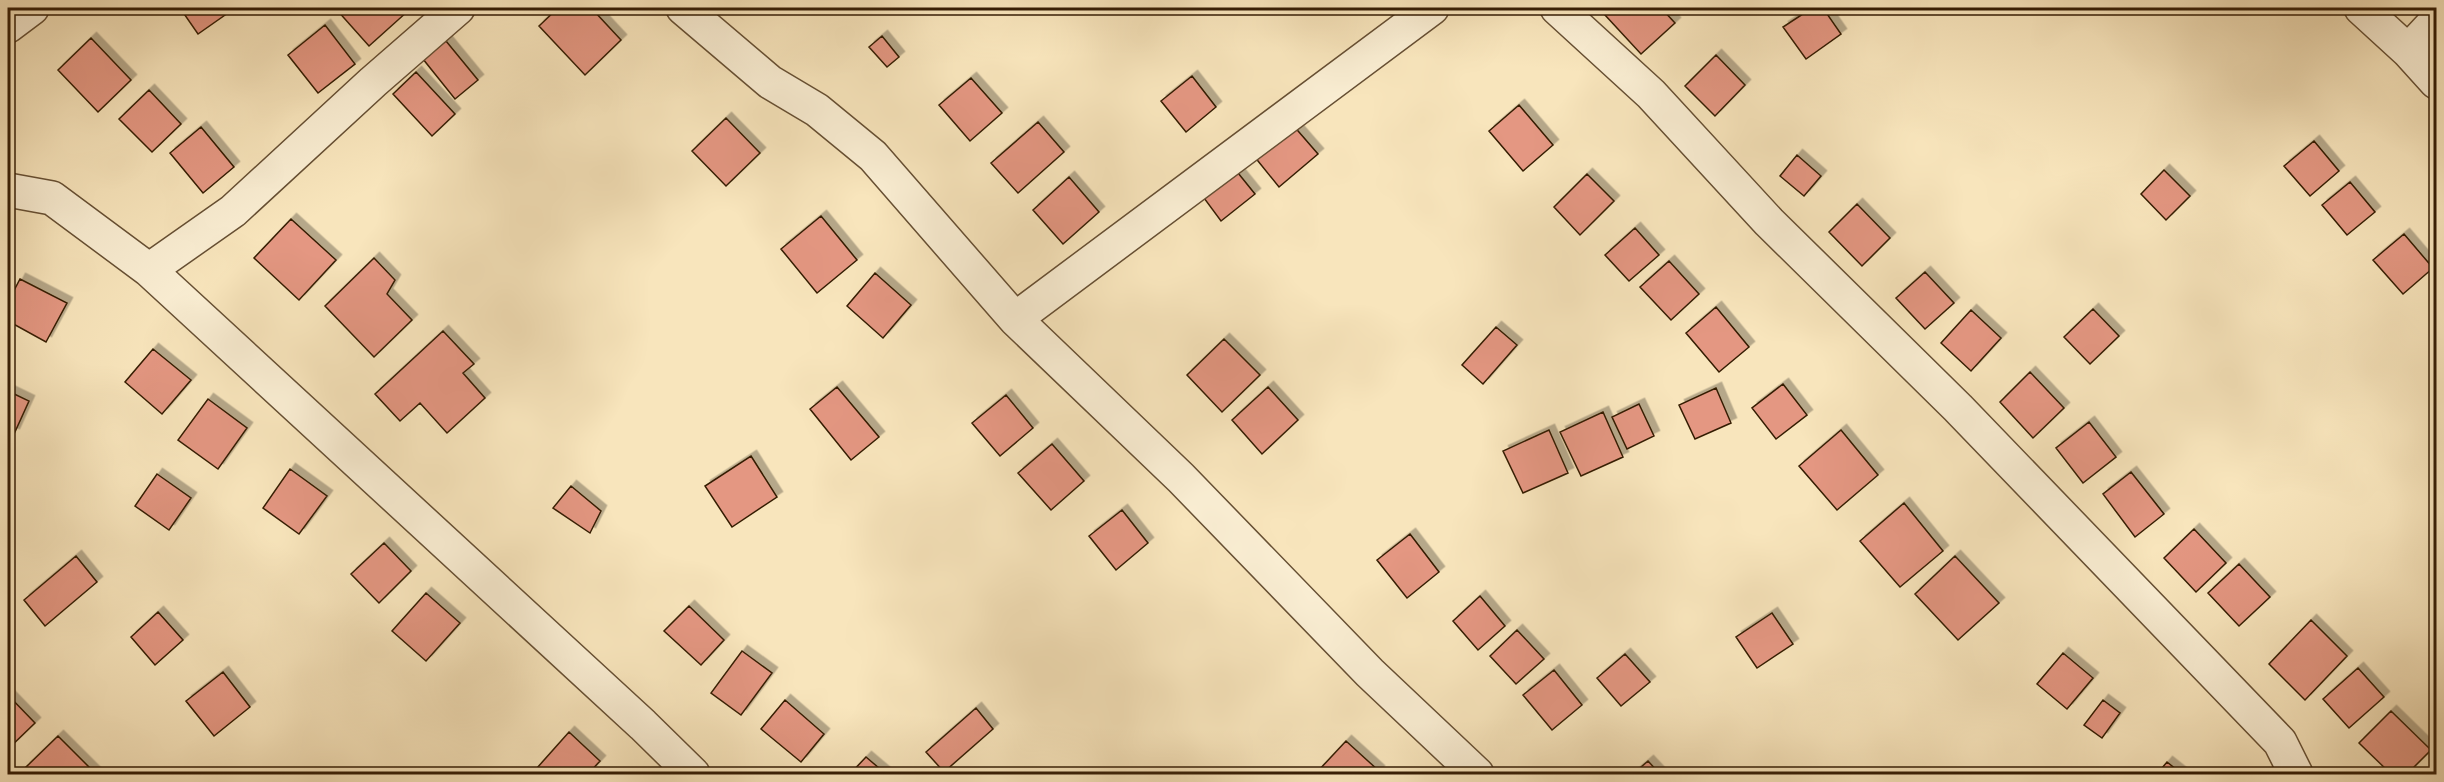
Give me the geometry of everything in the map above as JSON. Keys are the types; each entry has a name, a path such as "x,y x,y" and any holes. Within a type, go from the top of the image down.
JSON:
{"street":[{"path":"8,26 33,8"},
{"path":"149,270 233,212 373,82 458,8"},
{"path":"682,8 770,82 817,110 873,156 1015,319 1181,478 1370,673 1477,774"},
{"path":"1015,319 1432,8"},
{"path":"1557,8 1651,94 1769,222 1958,408 2280,742 2296,774"},
{"path":"2361,8 2408,51 2436,82"},
{"path":"2408,51 2436,21"},
{"path":"8,190 52,198 149,270 643,725 693,774"}],"building":[{"path":"180,8 235,8 198,34"},
{"path":"406,8 408,11 369,46 336,9"},
{"path":"558,8 600,8 595,12 621,40 585,75 539,26"},
{"path":"1612,8 1661,8 1675,23 1641,54 1605,15"},
{"path":"1812,8 1823,8 1841,34 1806,59 1783,27"},
{"path":"325,25 355,64 318,93 288,55"},
{"path":"882,36 899,57 887,67 869,47"},
{"path":"91,38 131,80 98,112 58,70"},
{"path":"446,41 478,80 455,99 423,59"},
{"path":"1716,55 1745,85 1715,116 1685,86"},
{"path":"416,72 455,114 432,136 393,94"},
{"path":"1192,76 1216,107 1186,132 1161,101"},
{"path":"971,78 1002,113 970,141 939,105"},
{"path":"149,90 181,124 152,152 119,119"},
{"path":"1519,105 1553,145 1523,171 1489,131"},
{"path":"726,118 760,153 726,186 692,151"},
{"path":"1038,122 1064,152 1018,193 991,163"},
{"path":"1292,124 1318,154 1279,187 1254,156"},
{"path":"201,127 234,167 203,193 170,153"},
{"path":"2314,141 2339,171 2310,196 2284,166"},
{"path":"1797,155 1821,176 1804,196 1780,176"},
{"path":"1234,168 1255,194 1221,221 1201,194"},
{"path":"2164,170 2190,196 2166,220 2141,194"},
{"path":"1587,174 1614,201 1580,235 1554,207"},
{"path":"1069,177 1099,212 1063,244 1033,210"},
{"path":"2350,182 2375,212 2347,235 2322,205"},
{"path":"1857,204 1890,238 1862,266 1829,232"},
{"path":"821,216 857,260 817,293 781,249"},
{"path":"291,219 336,260 299,300 254,258"},
{"path":"1635,228 1659,255 1629,281 1605,255"},
{"path":"2404,234 2433,268 2403,294 2373,260"},
{"path":"374,258 395,280 387,294 412,320 374,357 325,306"},
{"path":"1669,261 1699,294 1671,320 1640,287"},
{"path":"1925,272 1954,303 1925,329 1896,298"},
{"path":"875,273 911,305 883,338 847,306"},
{"path":"20,279 67,303 46,342 8,321 8,302"},
{"path":"1716,307 1749,347 1719,372 1686,333"},
{"path":"2093,309 2119,336 2090,364 2064,337"},
{"path":"1971,310 2001,338 1971,371 1941,343"},
{"path":"1496,327 1517,345 1483,384 1462,365"},
{"path":"443,331 474,364 463,373 485,398 447,433 420,403 400,421 375,394"},
{"path":"1224,339 1260,375 1222,412 1187,375"},
{"path":"153,349 191,380 162,414 125,382"},
{"path":"2030,372 2064,408 2033,438 2000,402"},
{"path":"1783,384 1807,415 1776,439 1752,408"},
{"path":"837,387 879,437 851,460 810,409"},
{"path":"1268,387 1298,420 1262,454 1232,420"},
{"path":"1716,388 1731,423 1695,439 1679,405"},
{"path":"8,391 29,401 14,434 8,432"},
{"path":"1006,395 1033,428 1000,456 972,423"},
{"path":"208,399 247,428 218,469 178,440"},
{"path":"1639,404 1654,436 1627,449 1612,417"},
{"path":"1603,412 1623,457 1581,476 1560,432"},
{"path":"2089,422 2116,457 2083,483 2056,448"},
{"path":"1549,430 1568,473 1523,493 1503,451"},
{"path":"1841,430 1878,475 1837,510 1799,466"},
{"path":"1052,444 1084,481 1051,510 1018,473"},
{"path":"751,456 777,497 732,527 705,486"},
{"path":"290,469 327,496 299,534 263,508"},
{"path":"2131,472 2164,514 2135,537 2103,494"},
{"path":"157,474 191,498 169,530 135,506"},
{"path":"571,486 601,511 590,533 553,508"},
{"path":"1904,503 1943,551 1900,587 1860,541"},
{"path":"1122,510 1148,543 1116,570 1089,536"},
{"path":"2194,529 2226,563 2196,592 2164,558"},
{"path":"1410,534 1439,572 1407,598 1377,560"},
{"path":"384,543 411,571 379,603 351,574"},
{"path":"76,556 97,582 45,626 24,600"},
{"path":"1955,556 1999,603 1958,640 1915,594"},
{"path":"2239,564 2270,597 2239,626 2208,593"},
{"path":"426,593 460,623 426,661 392,631"},
{"path":"1480,596 1505,626 1478,650 1453,621"},
{"path":"689,606 724,640 701,665 664,631"},
{"path":"158,612 183,640 155,665 131,637"},
{"path":"1772,613 1793,644 1757,668 1736,637"},
{"path":"2311,620 2347,656 2305,700 2269,664"},
{"path":"1517,630 1544,659 1516,684 1490,656"},
{"path":"742,651 772,673 741,715 711,693"},
{"path":"2063,653 2093,678 2067,709 2037,684"},
{"path":"1625,654 1650,682 1621,706 1597,678"},
{"path":"2358,668 2384,697 2349,728 2323,699"},
{"path":"1554,670 1582,705 1552,730 1523,695"},
{"path":"223,672 250,707 214,736 186,701"},
{"path":"8,695 35,723 8,749"},
{"path":"785,700 824,734 801,762 761,729"},
{"path":"2103,700 2120,713 2102,738 2084,725"},
{"path":"976,708 993,729 944,772 926,752"},
{"path":"2391,711 2431,750 2407,774 2391,774 2359,743"},
{"path":"569,732 600,761 588,774 544,774 537,768"},
{"path":"58,736 96,774 32,774 25,768"},
{"path":"1346,741 1379,771 1376,774 1322,774 1318,771"},
{"path":"866,757 886,774 850,774"},
{"path":"1648,761 1660,774 1633,774"},
{"path":"2167,762 2182,774 2157,774"}]}
